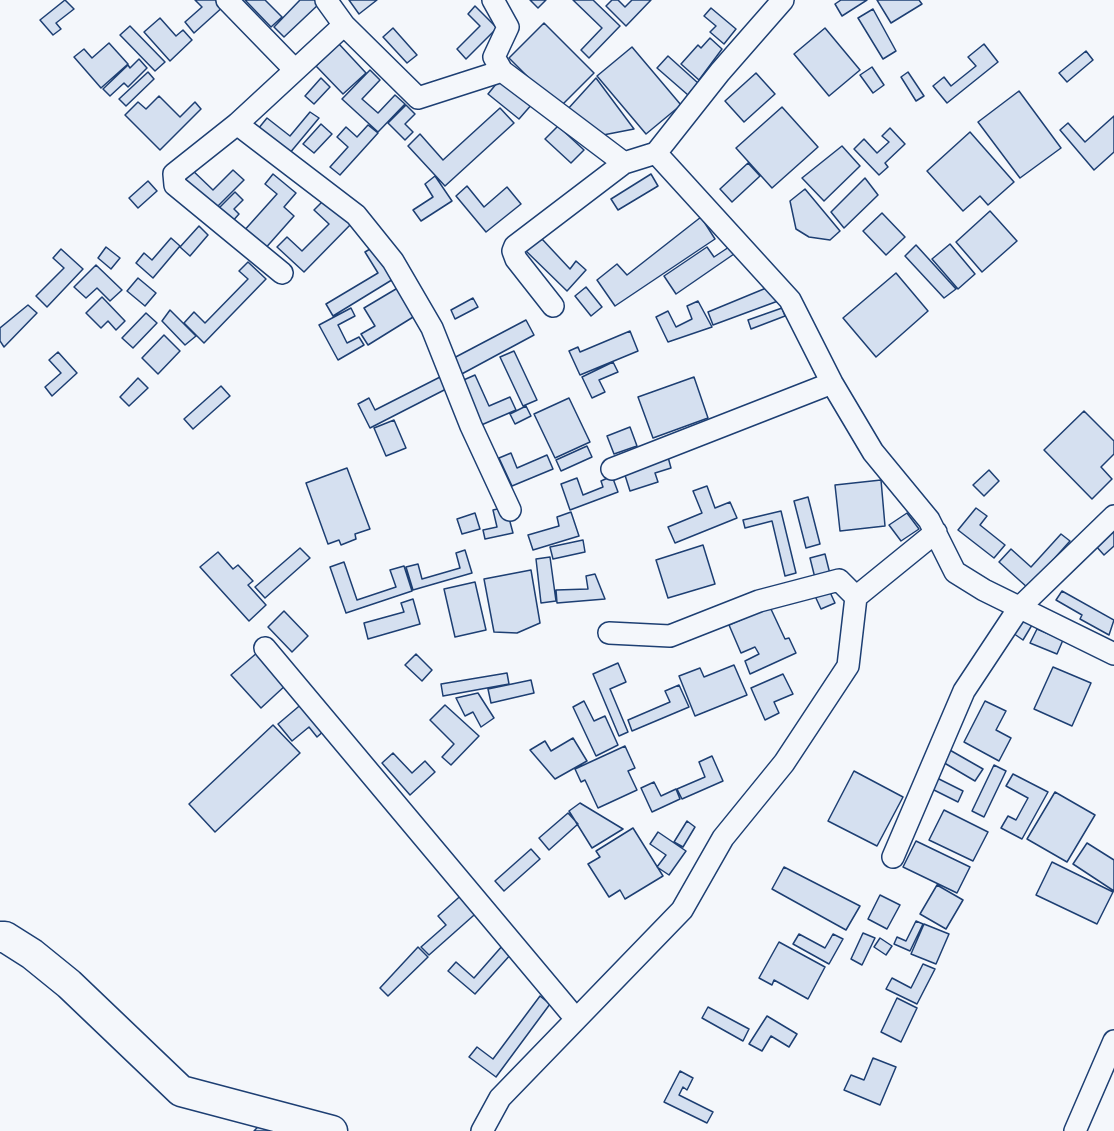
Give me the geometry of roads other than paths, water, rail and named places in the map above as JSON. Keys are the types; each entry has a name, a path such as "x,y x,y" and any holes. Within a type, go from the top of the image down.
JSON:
{"street":[{"path":"226,0 295,70"},
{"path":"326,0 344,25 418,98 502,71"},
{"path":"493,0 508,27 494,57 502,71 624,163"},
{"path":"553,306 516,259 513,251 515,246 624,163 656,153 720,72 783,0"},
{"path":"282,273 175,185 173,180 178,169 237,124 344,25"},
{"path":"237,124 356,215 393,261 432,328 471,426 510,510"},
{"path":"656,153 790,300 832,384 873,452 929,520 956,572 1019,608 1114,654"},
{"path":"612,469 832,384"},
{"path":"892,857 964,691 1019,608 1114,516"},
{"path":"482,1131 500,1098 682,910 723,838 784,763 848,666 856,597 936,532"},
{"path":"609,633 670,636 759,601 839,580 856,597"},
{"path":"265,648 576,1019"},
{"path":"0,937 5,937 32,954 69,984 181,1091 332,1131"},
{"path":"1075,1131 1114,1041"}]}
